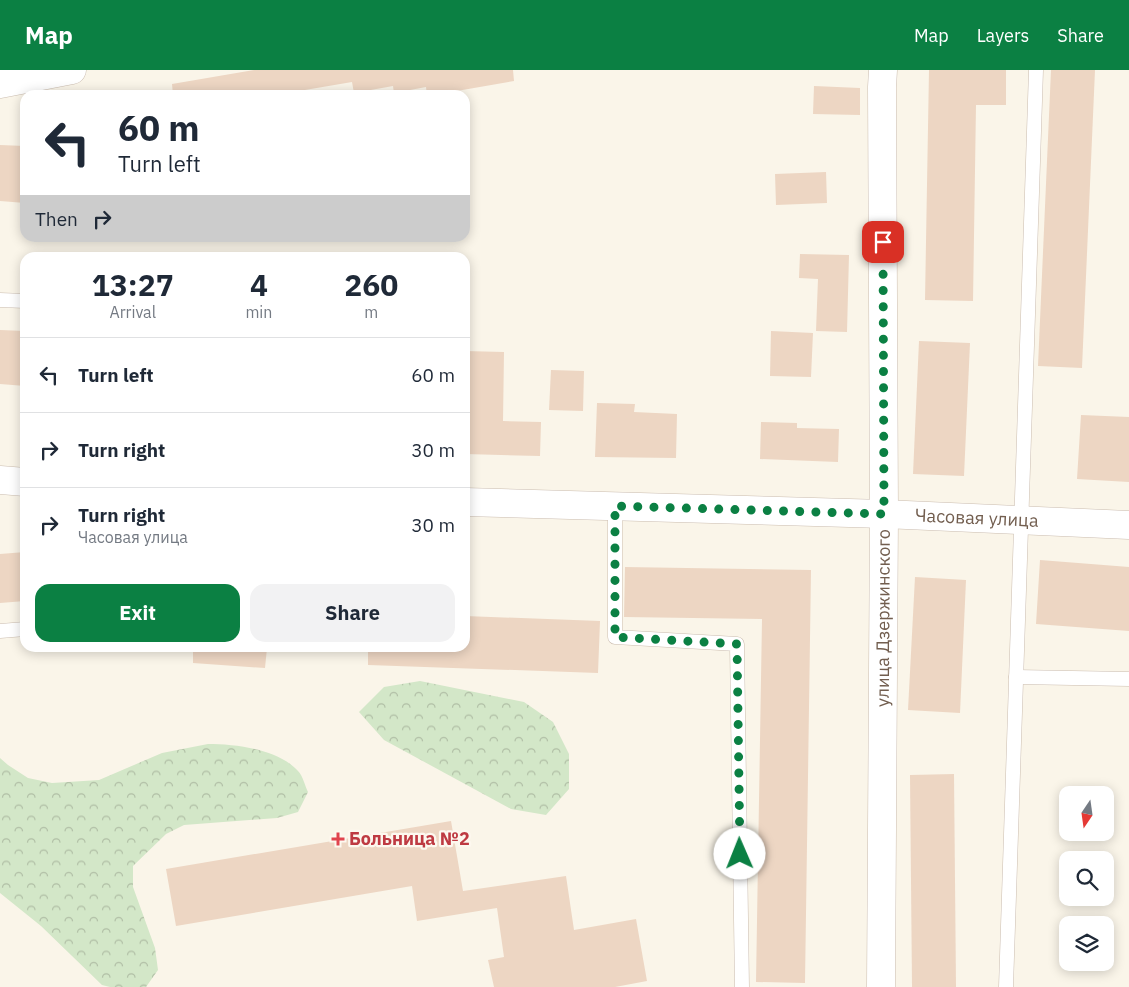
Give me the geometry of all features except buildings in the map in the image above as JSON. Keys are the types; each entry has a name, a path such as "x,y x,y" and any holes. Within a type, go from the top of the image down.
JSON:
{"street":[{"path":"0,84 72,70"},
{"name":"улица Дзержинского","path":"881,987 884,514 882,87 884,70"},
{"path":"0,480 20,482"},
{"name":"Часовая улица","path":"470,502 884,514 1129,525"}],"lane":[{"path":"1006,987 1036,70"},
{"path":"0,300 20,301"},
{"path":"615,506 615,637 737,644 742,987"},
{"path":"0,631 20,629"},
{"path":"1016,677 1129,679"}],"green space":[{"path":"420,681 524,702 553,722 569,754 569,789 546,815 511,809 384,740 359,712 384,687"},
{"path":"208,744 256,749 279,758 290,764 300,773 308,792 298,812 277,818 184,825 166,834 133,866 133,887 155,948 158,970 146,987 110,987 102,985 41,926 0,893 0,758 28,778 52,783 99,780 162,753"}],"place":[{"name":"Больница №2","path":"338,839"}],"route":[{"path":"740,854 737,644 615,637 615,506 884,514 883,242"}]}
